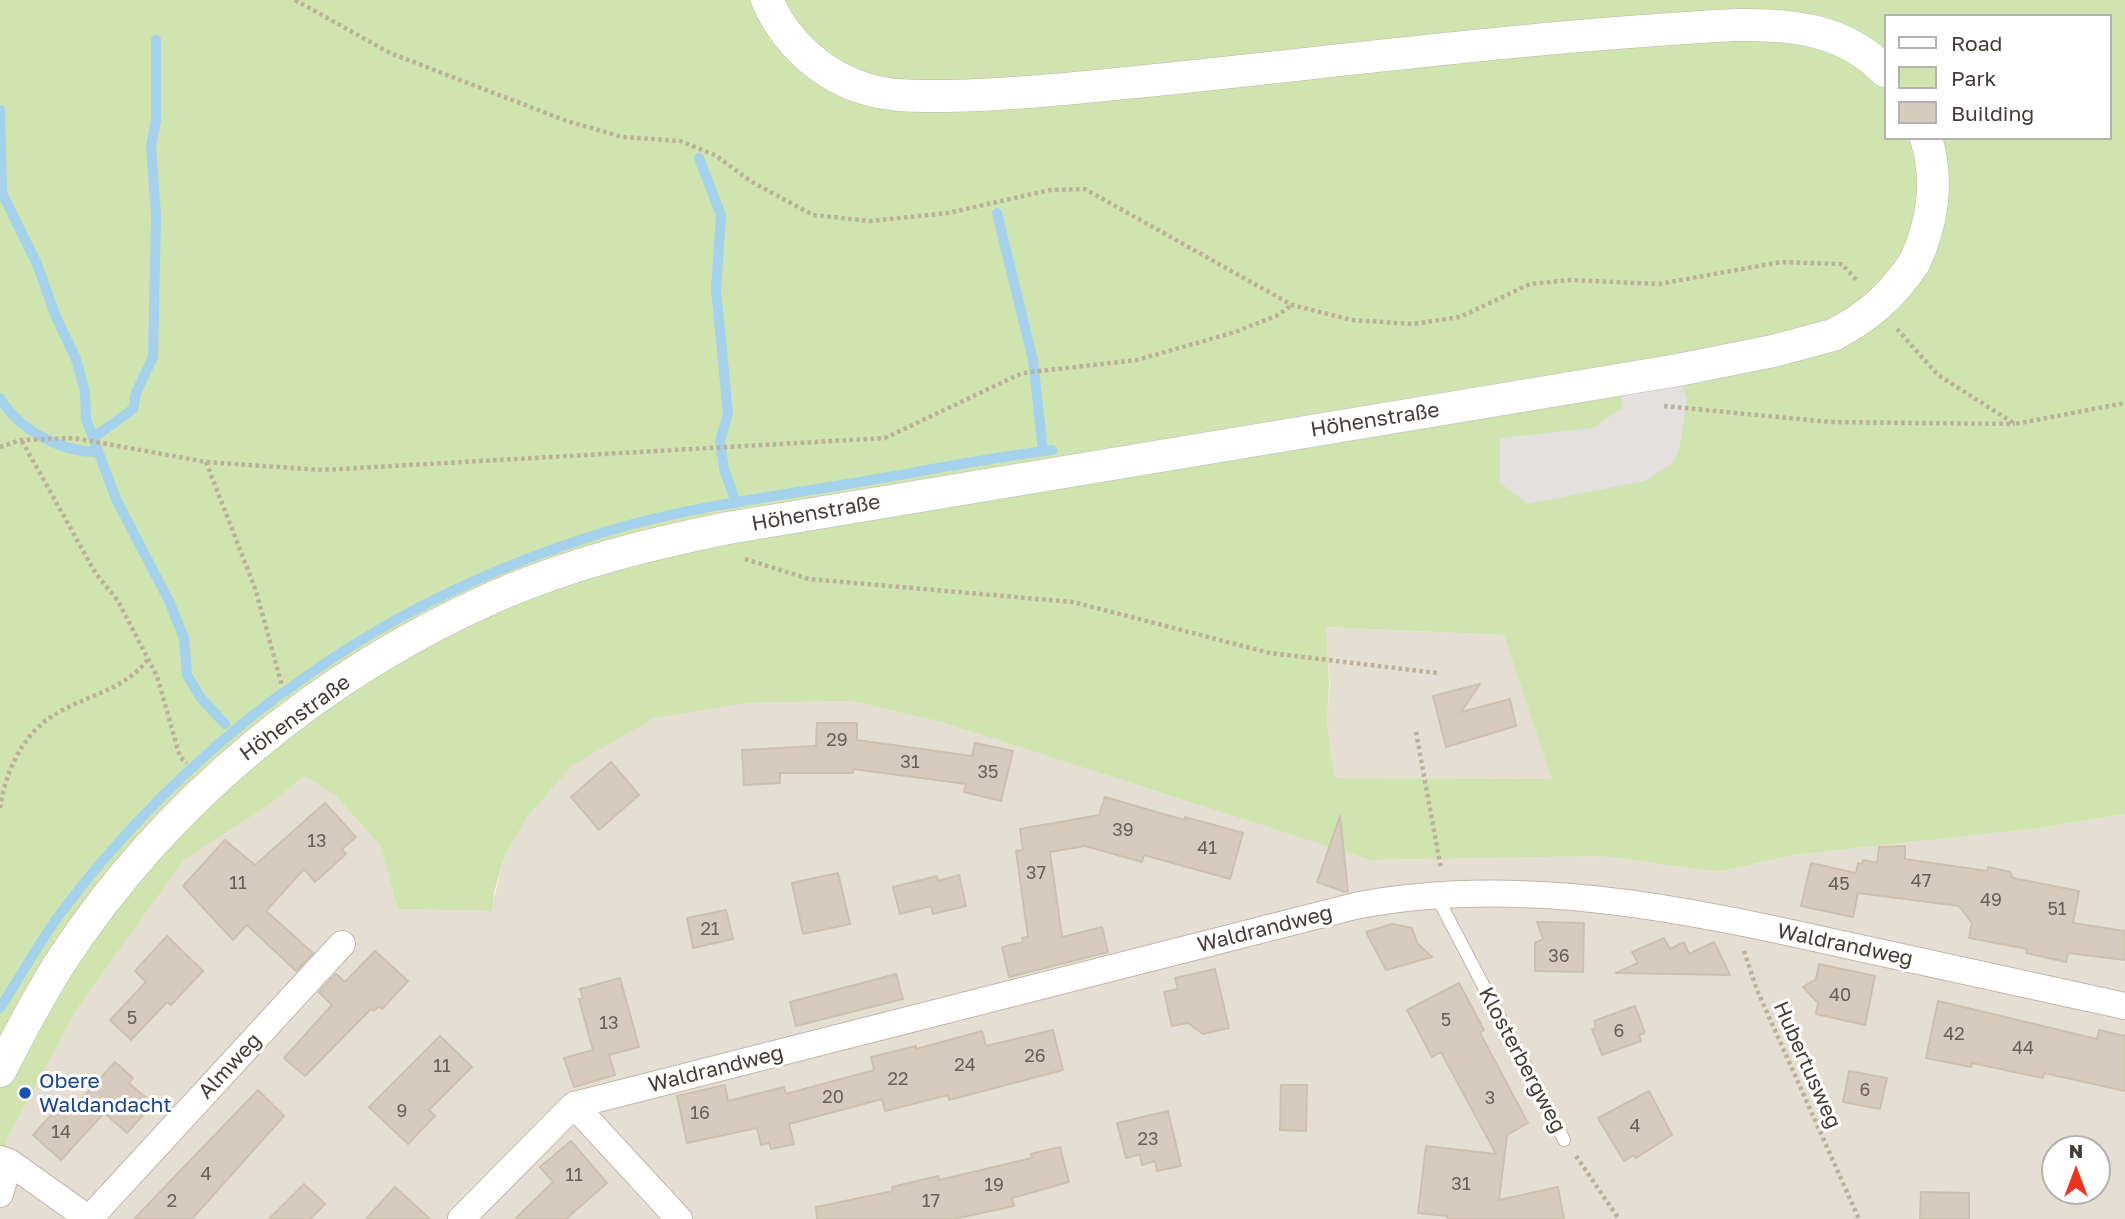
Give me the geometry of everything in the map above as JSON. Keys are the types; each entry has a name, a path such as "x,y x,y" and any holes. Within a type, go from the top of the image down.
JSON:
{"street":[{"path":"766,0 786,33 817,64 866,89 909,96 972,96 1082,87 1736,25 1789,25 1825,33 1861,52 1884,71"},
{"name":"Höhenstraße","path":"0,1071 62,960 166,828 210,785 296,712 410,641 494,597 604,558 728,528 1678,370 1833,335 1854,324 1885,301 1914,263 1926,234 1933,197 1932,165 1926,140"},
{"name":"Waldrandweg","path":"574,1105 1398,897 1584,897 1734,920 2125,1006"},
{"name":"Almweg","path":"89,1219 342,944"},
{"path":"461,1219 574,1105 679,1219"},
{"path":"0,1194 5,1160 89,1219"}],"lane":[{"name":"Klosterbergweg","path":"1440,895 1564,1140"}],"path":[{"path":"296,0 390,53 564,120 622,137 680,141 715,155 752,182 813,215 870,221 948,213 1050,190 1085,189 1293,305 1352,320 1413,324 1460,317 1530,284 1570,280 1660,284 1781,262 1842,264 1855,278"},
{"path":"0,447 21,440 93,439 142,452 206,462 322,470 885,438 1022,373 1137,360 1235,332 1276,316 1293,305"},
{"path":"1902,334 1938,375 2015,424"},
{"path":"1662,406 1830,422 2015,424 2125,403"},
{"path":"21,440 96,574 118,601 158,676 180,757 191,766"},
{"path":"206,462 256,591 283,691 296,712"},
{"path":"728,528 744,559 808,579 1073,602 1270,653 1437,673"},
{"path":"0,808 5,778 29,736 60,711 113,689 148,659"},
{"path":"1416,732 1423,779 1437,835 1440,895"},
{"name":"Hubertusweg","path":"1734,920 1757,990 1859,1219"},
{"name":"Klosterbergweg","path":"1564,1140 1619,1219"}],"shaded area":[{"path":"1678,370 1687,399 1680,446 1674,462 1645,481 1528,504 1500,483 1500,438 1593,428 1622,408 1620,379"},
{"path":"1325,627 1504,635 1553,779 1335,778 1327,722 1330,683"},
{"path":"852,701 941,722 1370,860 1603,856 1718,872 1793,855 2040,828 2125,814 2125,1219 0,1219 0,1167 7,1139 77,1009 184,860 269,805 304,776 335,795 380,845 398,909 491,911 505,855 527,817 573,765 653,718 747,703"}],"green space":[{"path":"0,0 2125,0 2125,814 2040,828 1793,855 1718,872 1603,856 1370,860 941,722 852,701 747,703 654,718 573,765 527,817 505,855 494,892 492,911 398,909 380,845 335,795 304,776 269,805 184,860 77,1009 7,1139 0,1167","holes":["1326,627 1504,635 1552,779 1335,778 1327,723 1329,682"]}],"building":[{"path":"1480,684 1461,712 1510,699 1516,726 1446,747 1433,696"},
{"path":"817,723 857,723 857,740 972,756 975,743 1013,751 1001,801 964,792 966,784 853,769 853,773 780,773 780,783 744,785 742,750 816,746"},
{"path":"611,762 639,795 599,830 571,797"},
{"path":"1105,797 1184,820 1185,817 1243,833 1230,879 1144,855 1142,862 1085,846 1050,852 1062,937 1102,927 1108,952 1009,977 1002,947 1023,942 1022,938 1028,937 1016,851 1023,850 1020,829 1099,815"},
{"path":"325,803 356,837 342,849 346,854 315,882 304,869 266,911 313,953 296,971 247,925 233,940 183,886 225,840 255,865"},
{"path":"1340,816 1348,891 1345,892 1317,882"},
{"path":"1905,846 1905,859 1987,871 1988,867 2010,872 2013,878 2079,891 2073,923 2125,931 2125,960 2068,953 2066,962 2026,953 2027,949 1969,938 1972,923 1959,906 1858,893 1853,917 1801,906 1811,863 1856,873 1858,863 1862,864 1863,860 1877,863 1879,847"},
{"path":"838,873 850,924 803,934 792,883"},
{"path":"959,875 966,906 933,914 931,906 900,914 893,887 937,876 938,881"},
{"path":"726,910 733,939 693,948 687,918"},
{"path":"1537,922 1584,923 1583,972 1535,971 1535,943 1543,939"},
{"path":"1392,924 1412,928 1417,943 1432,957 1386,970 1366,932"},
{"path":"167,936 203,971 171,1005 167,1002 131,1040 110,1020 146,982 135,971"},
{"path":"1664,938 1670,949 1684,942 1689,954 1714,942 1730,975 1616,973 1638,963 1632,952"},
{"path":"375,951 408,981 382,1009 379,1006 374,1011 371,1009 305,1076 284,1058 332,1005 319,992 336,974 345,982"},
{"path":"1819,964 1875,976 1865,1025 1816,1014 1818,1003 1803,987 1816,979"},
{"path":"1215,969 1229,1028 1203,1034 1188,1023 1172,1026 1164,992 1178,989 1175,978"},
{"path":"896,974 903,999 796,1026 790,1002"},
{"path":"620,978 639,1047 609,1055 615,1075 574,1087 564,1058 593,1050 579,999 583,998 580,989"},
{"path":"1459,983 1484,1030 1480,1033 1528,1123 1507,1135 1499,1200 1558,1187 1564,1219 1447,1219 1447,1216 1418,1213 1426,1146 1496,1154 1441,1052 1432,1057 1407,1010"},
{"path":"1938,1001 2097,1039 2099,1030 2125,1036 2125,1091 2044,1073 2043,1078 1972,1063 1971,1067 1926,1058"},
{"path":"1635,1006 1645,1033 1639,1035 1641,1041 1602,1055 1592,1029 1596,1028 1594,1021"},
{"path":"1053,1030 1063,1070 949,1100 948,1095 885,1111 882,1099 789,1124 794,1144 771,1149 769,1143 761,1145 757,1128 687,1143 677,1096 725,1085 728,1101 784,1087 786,1094 874,1070 871,1057 916,1046 916,1049 982,1031 986,1046"},
{"path":"440,1036 472,1067 429,1110 435,1116 408,1144 369,1107"},
{"path":"115,1062 133,1078 129,1083 153,1104 127,1133 104,1113 61,1160 33,1135 61,1104 70,1112"},
{"path":"1849,1071 1887,1078 1880,1109 1843,1102"},
{"path":"1281,1085 1307,1085 1306,1131 1280,1130"},
{"path":"258,1090 284,1116 192,1219 134,1219"},
{"path":"1649,1091 1672,1135 1636,1158 1634,1155 1624,1161 1598,1118"},
{"path":"1168,1111 1181,1166 1157,1171 1155,1161 1142,1165 1140,1154 1126,1158 1117,1123"},
{"path":"571,1141 607,1183 566,1219 515,1219 553,1182 540,1167"},
{"path":"1060,1147 1069,1182 1012,1198 1014,1206 954,1219 817,1219 816,1207 893,1191 892,1187 938,1176 939,1180 1032,1158 1031,1154"},
{"path":"304,1184 325,1204 310,1219 269,1219"},
{"path":"395,1187 430,1219 366,1219"},
{"path":"1921,1192 1969,1193 1969,1219 1920,1219"}],"waterway":[{"path":"93,438 133,409 136,393 153,357 156,215 151,146 156,120 156,40"},
{"path":"0,110 2,193 37,264 56,317 76,359 85,392 86,419 116,499 169,601 184,638 187,675 201,698 225,724"},
{"path":"699,158 721,215 716,290 728,413 720,441 724,469 736,503"},
{"path":"997,213 1033,360 1043,451"},
{"path":"0,398 18,420 42,437 69,448 98,452"},
{"path":"286,691 361,640 440,597 523,561 608,531 668,515 730,503 1052,450"},
{"path":"0,1008 57,918 106,856 190,769 282,693"}],"place":[{"name":"Obere Waldandacht","path":"25,1093"}]}
